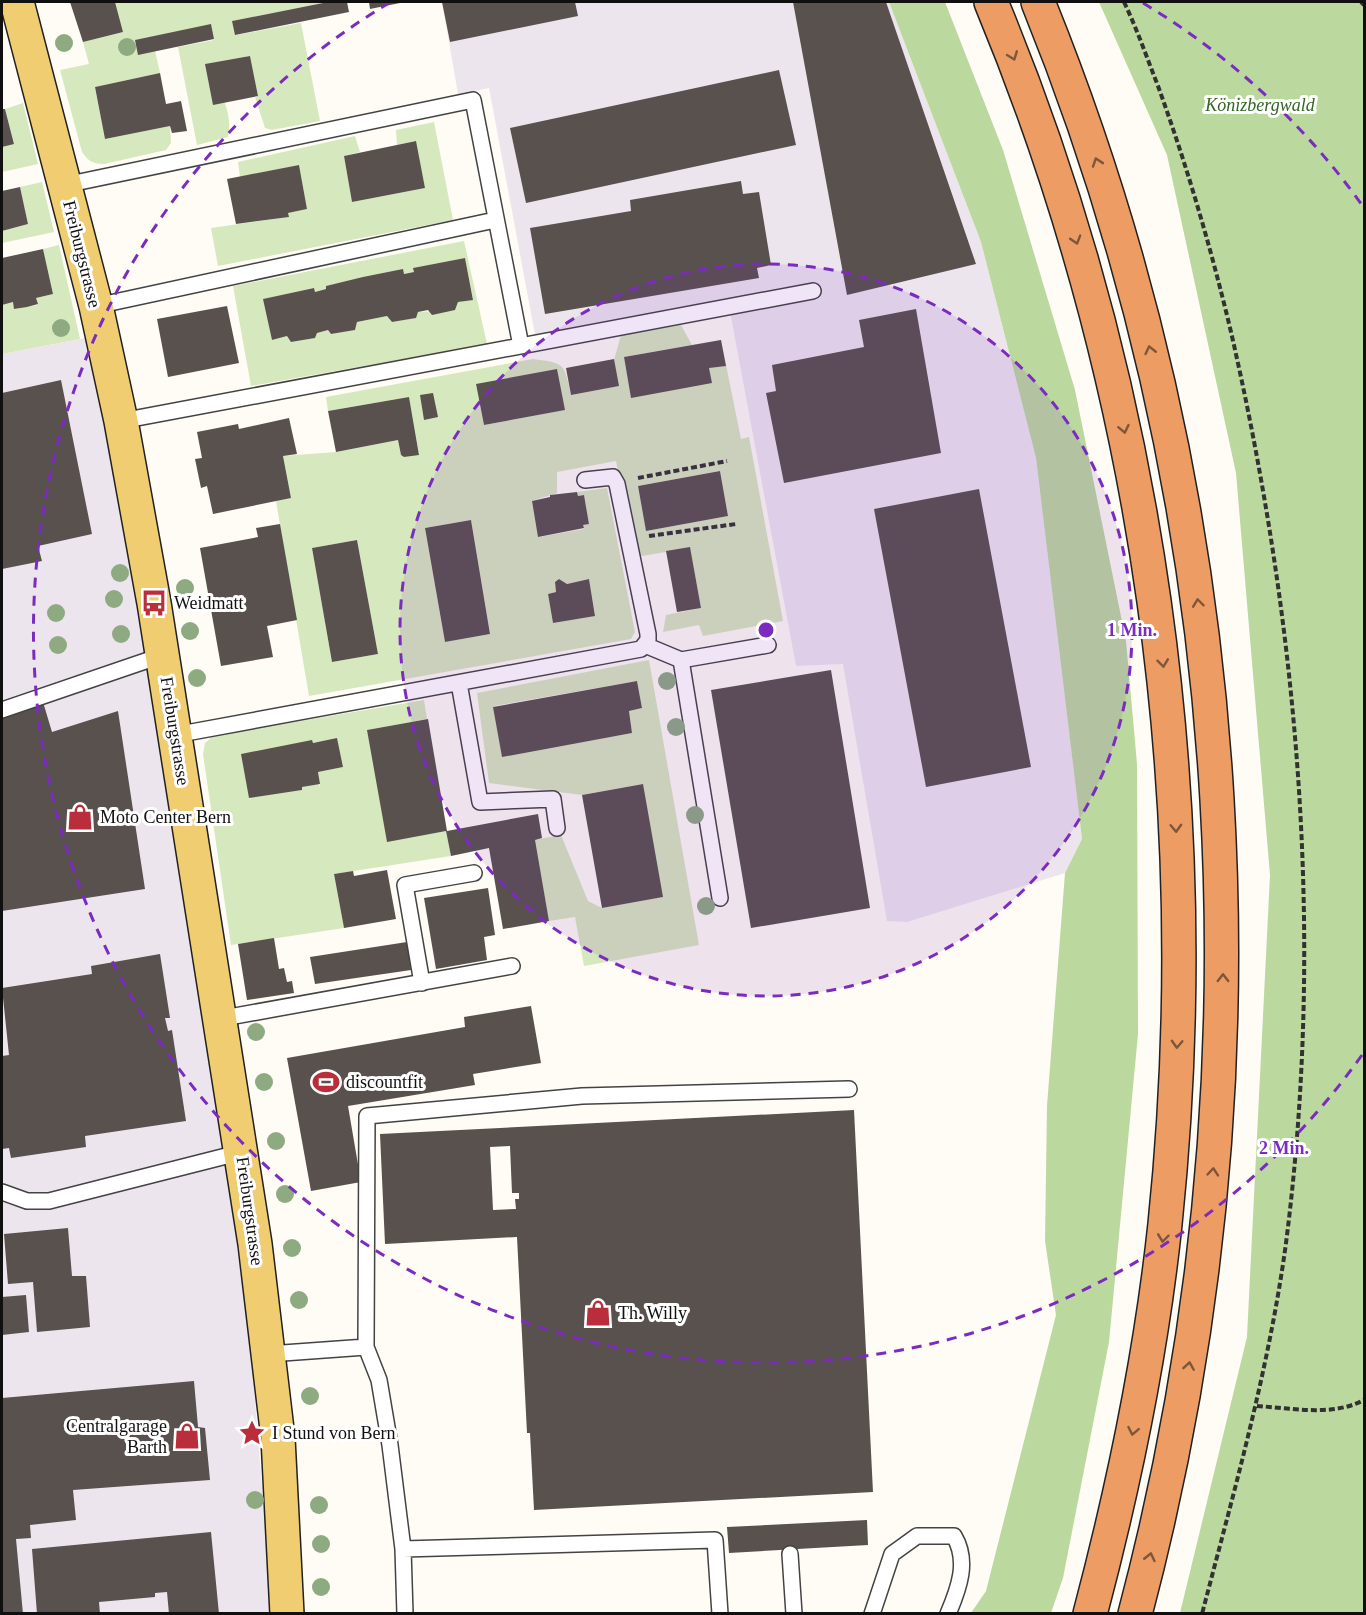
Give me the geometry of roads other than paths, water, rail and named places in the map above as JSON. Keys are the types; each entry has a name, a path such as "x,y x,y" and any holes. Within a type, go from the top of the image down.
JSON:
{"highway":[{"path":"991,2 1059,189 1102,334 1121,416 1137,492 1158,627 1176,820 1179,995 1172,1134 1164,1226 1139,1400 1125,1473 1090,1614"},
{"path":"1038,2 1072,91 1105,189 1142,318 1165,411 1194,573 1207,668 1220,822 1223,999 1215,1151 1207,1233 1183,1399 1162,1505 1135,1614"}],"main road":[{"name":"Freiburgstrasse","path":"17,2 96,306 121,421 163,655 218,1019 242,1152 269,1354 282,1484 287,1614"}],"lane":[{"path":"64,185 473,100 521,346"},
{"path":"96,306 495,220"},
{"path":"121,421 813,291"},
{"path":"175,735 636,651 645,645 648,634 617,484 613,477 585,480"},
{"path":"645,645 681,660 768,645"},
{"path":"2,710 163,655"},
{"path":"681,660 720,898"},
{"path":"459,683 480,802 553,799 558,828"},
{"path":"422,982 405,885 474,873"},
{"path":"218,1019 512,966"},
{"path":"405,1614 403,1550 379,1380 366,1347 368,1116 582,1096 849,1089"},
{"path":"2,1192 27,1201 49,1201 242,1152"},
{"path":"269,1354 366,1347"},
{"path":"872,1614 892,1554 917,1536 954,1536 962,1550 962,1560 960,1581 948,1614"},
{"path":"403,1550 715,1540 720,1614"},
{"path":"790,1554 794,1614"}],"place":[{"name":"Weidmatt","path":"154,603"},
{"name":"Moto Center Bern","path":"80,817"},
{"name":"discountfit","path":"326,1082"},
{"name":"Th. Willy","path":"598,1313"},
{"name":"I Stund von Bern","path":"252,1433"},
{"name":"Centralgarage Barth","path":"187,1436"}],"park label":[{"name":"Könizbergwald","path":"1260,105"}]}
